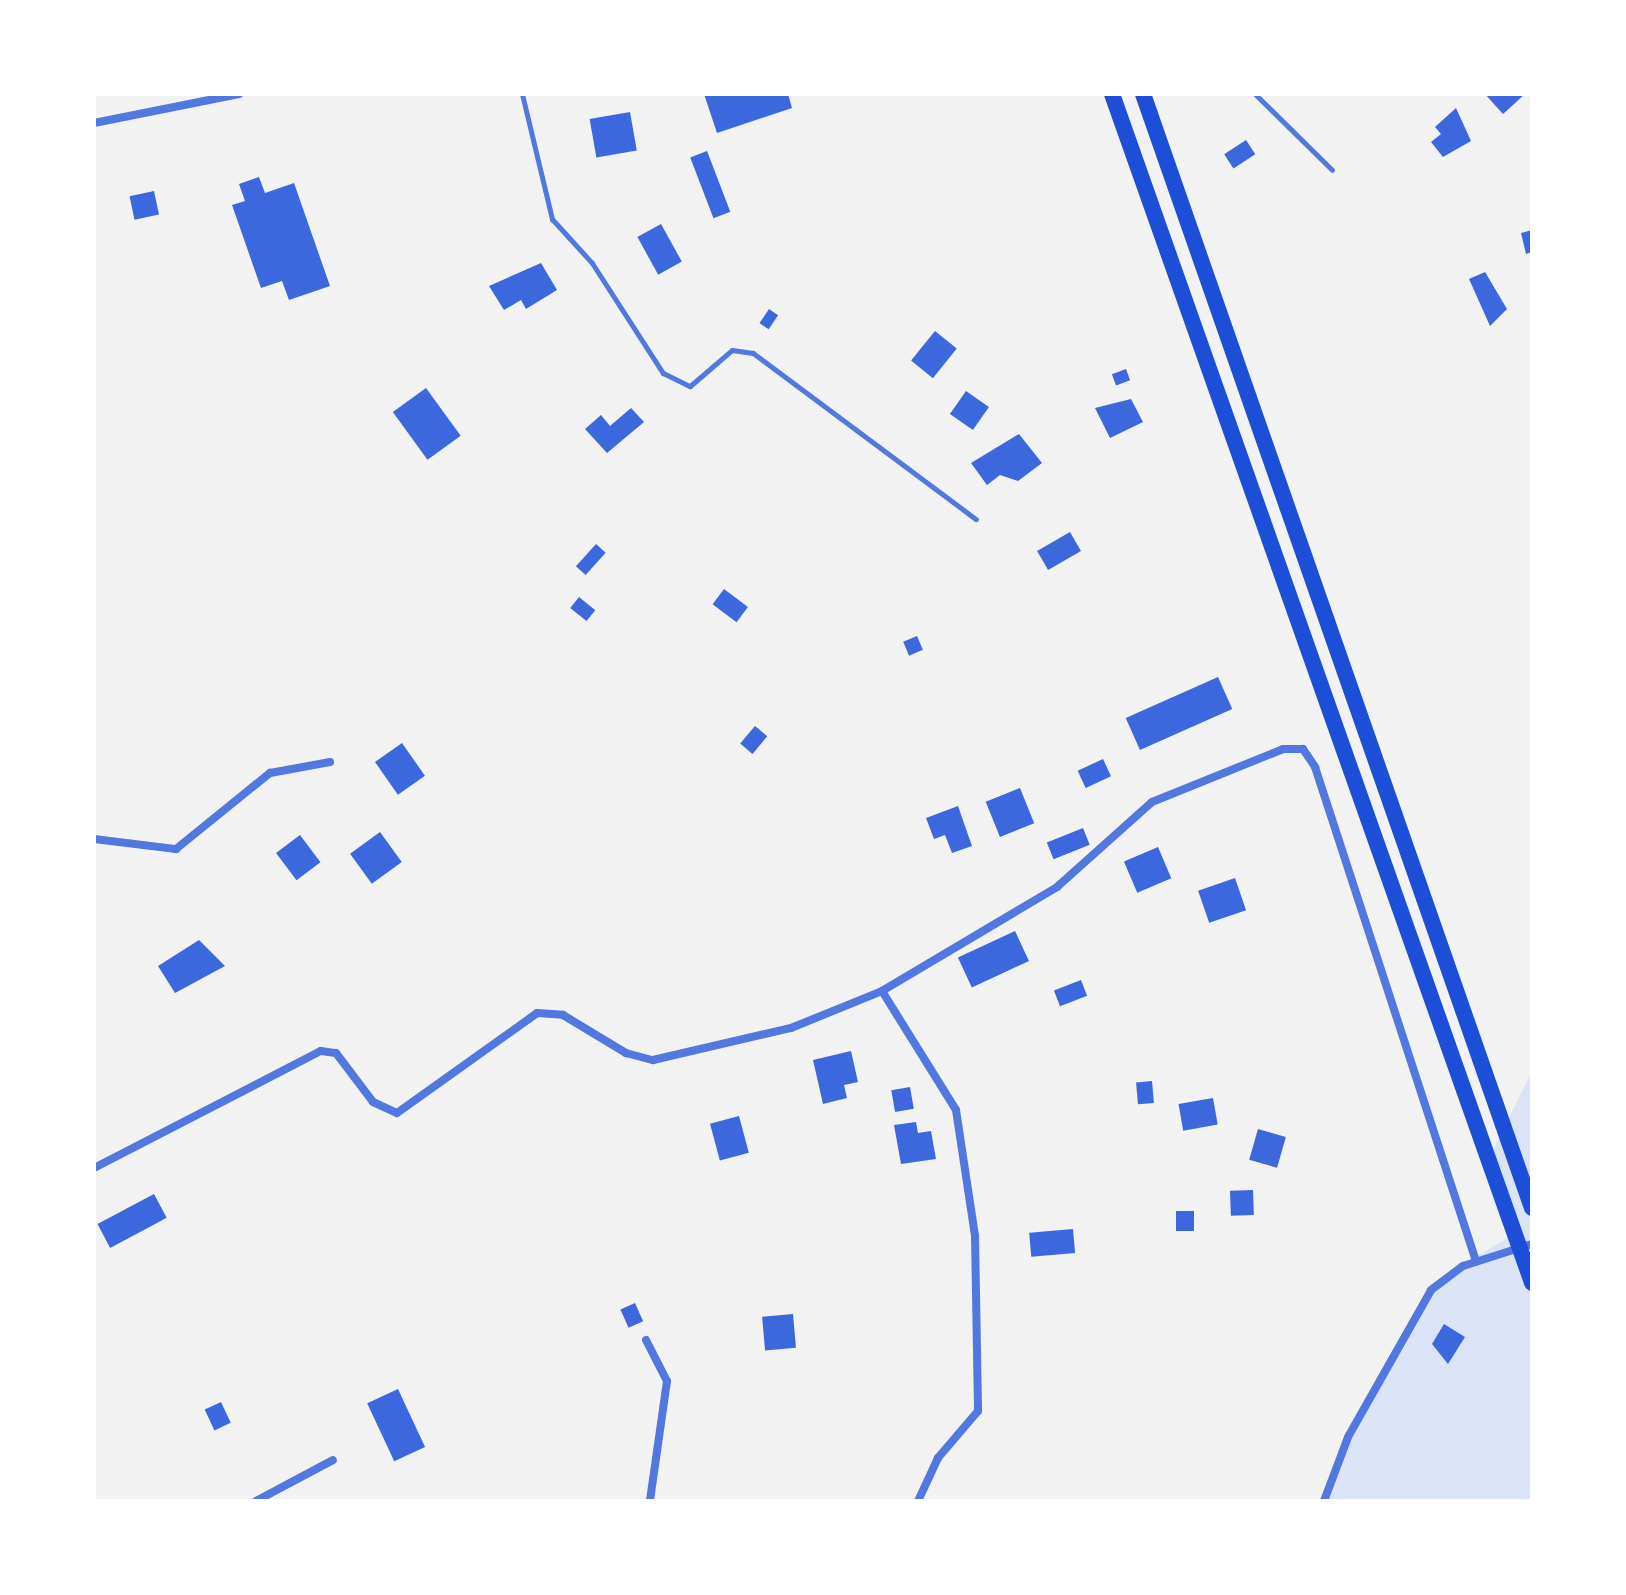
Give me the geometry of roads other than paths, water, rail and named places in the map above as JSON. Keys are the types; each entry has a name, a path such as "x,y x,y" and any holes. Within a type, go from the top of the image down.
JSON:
{"highway":[{"path":"1112,94 1532,1283"},
{"path":"1143,94 1532,1208"}],"street":[{"path":"94,123 239,94"},
{"path":"94,1168 321,1051 336,1053 373,1102 397,1113 537,1013 558,1012 626,1053 653,1060 791,1028 882,991 1057,887 1152,802 1283,749 1303,749 1476,1261"},
{"path":"94,839 176,849 270,773 330,762"},
{"path":"882,991 956,1110 975,1236 978,1411 938,1458 918,1501"},
{"path":"1324,1501 1344,1446 1422,1303 1451,1272 1532,1244"},
{"path":"646,1340 667,1381 650,1501"},
{"path":"256,1501 333,1460"}],"lane":[{"path":"522,94 555,226 592,263 663,373 690,386 732,350 753,353 976,519"},
{"path":"1255,94 1332,170"}]}
